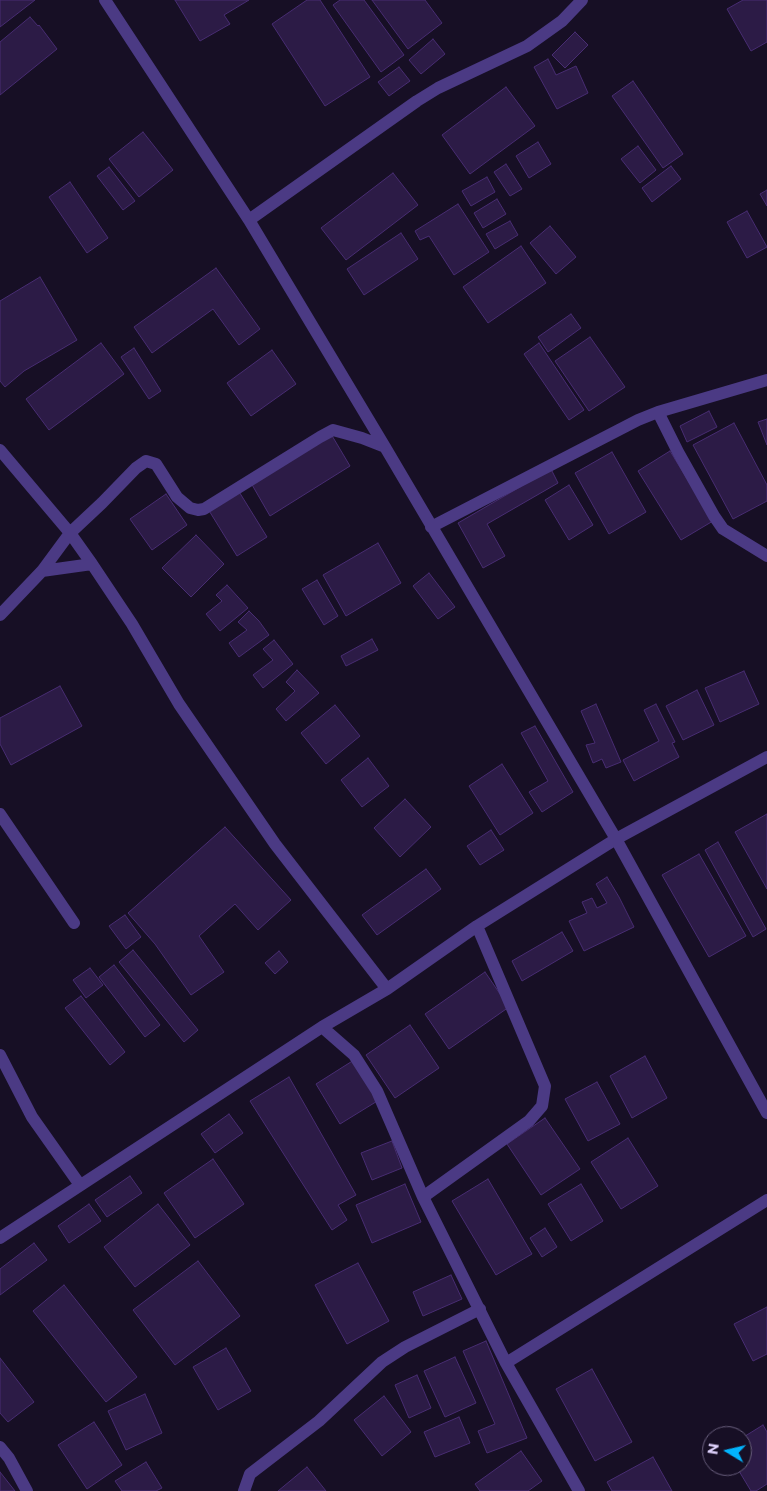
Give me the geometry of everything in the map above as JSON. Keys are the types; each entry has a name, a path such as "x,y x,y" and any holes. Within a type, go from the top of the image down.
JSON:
{"street":[{"path":"105,0 249,220 385,447 616,840 767,1113"},
{"path":"249,220 417,101 438,88 527,46 562,20 582,0"},
{"path":"431,527 629,425 658,412 767,380"},
{"path":"658,412 700,492 723,530 767,556"},
{"path":"0,615 42,571 70,533 136,468 146,462 156,464 177,497 190,508 198,510 333,430 385,447"},
{"path":"0,450 70,533 132,624 179,704 275,844 386,989"},
{"path":"42,571 92,564"},
{"path":"0,1238 322,1027 386,989 477,926 616,840 767,757"},
{"path":"0,814 74,923"},
{"path":"423,1197 529,1120 542,1106 545,1086 477,926"},
{"path":"322,1027 354,1055 377,1091 423,1197 506,1363 578,1491"},
{"path":"0,1055 32,1117 80,1185"},
{"path":"506,1363 767,1200"},
{"path":"244,1491 250,1474 319,1421 382,1362 405,1347 480,1309"},
{"path":"0,1447 9,1458 27,1491"}],"building":[{"path":"0,0 35,0 0,27"},
{"path":"175,0 249,0 224,15 230,24 200,41"},
{"path":"307,0 320,0 370,77 325,106 272,24"},
{"path":"340,0 364,0 404,55 381,72 333,5"},
{"path":"372,0 425,0 442,23 408,49"},
{"path":"743,0 767,0 767,42 751,51 727,9"},
{"path":"30,17 39,25 57,49 0,95 0,42"},
{"path":"575,32 588,45 565,68 552,55"},
{"path":"433,39 445,54 421,74 409,60"},
{"path":"548,59 556,75 576,66 588,93 557,109 534,67"},
{"path":"399,67 410,81 389,96 378,82"},
{"path":"633,81 683,154 663,168 612,96"},
{"path":"506,87 535,126 470,174 442,135"},
{"path":"143,132 173,170 139,197 109,159"},
{"path":"538,142 551,164 529,178 516,156"},
{"path":"638,146 656,170 640,183 621,159"},
{"path":"506,164 522,189 510,196 494,172"},
{"path":"671,166 681,179 652,202 642,188"},
{"path":"109,167 135,201 123,210 97,176"},
{"path":"393,173 418,205 346,260 321,228"},
{"path":"487,177 495,192 471,206 462,191"},
{"path":"70,182 108,238 87,253 49,197"},
{"path":"767,190 767,206 760,194"},
{"path":"497,199 506,214 483,228 474,213"},
{"path":"458,204 489,252 454,275 429,236 420,240 415,231"},
{"path":"747,211 767,247 747,258 727,222"},
{"path":"510,221 518,235 495,249 486,234"},
{"path":"550,226 576,257 556,274 530,243"},
{"path":"401,233 418,259 364,295 347,269"},
{"path":"521,246 546,283 488,323 463,287"},
{"path":"216,268 260,329 239,345 213,309 152,353 134,327"},
{"path":"40,277 77,340 24,371 5,387 0,381 0,301"},
{"path":"571,314 581,328 548,352 538,337"},
{"path":"590,337 625,387 589,411 555,361"},
{"path":"101,343 124,374 49,430 26,399"},
{"path":"539,343 584,410 569,420 524,354"},
{"path":"134,348 161,391 149,399 121,357"},
{"path":"272,350 296,384 251,416 227,383"},
{"path":"709,411 717,427 687,442 680,426"},
{"path":"767,419 767,445 758,422"},
{"path":"734,423 767,485 767,501 733,519 693,445"},
{"path":"331,434 350,466 270,516 251,483"},
{"path":"670,451 713,521 681,540 638,471"},
{"path":"612,452 646,512 609,534 575,473"},
{"path":"551,469 558,483 487,524 505,556 483,568 458,523"},
{"path":"569,485 593,525 569,540 545,500"},
{"path":"238,490 267,537 237,556 208,509"},
{"path":"166,494 187,525 152,550 130,519"},
{"path":"196,535 224,564 191,597 162,568"},
{"path":"378,543 401,583 346,616 323,575"},
{"path":"429,573 455,607 438,619 413,586"},
{"path":"317,580 338,616 324,625 302,589"},
{"path":"227,585 248,608 220,631 206,614 222,601 216,595"},
{"path":"249,611 269,635 239,657 229,643 247,630 238,622"},
{"path":"372,639 378,650 346,666 341,656"},
{"path":"274,640 293,664 263,688 253,675 273,660 263,649"},
{"path":"297,670 319,693 286,721 276,709 295,691 286,682"},
{"path":"744,671 759,704 720,722 705,688"},
{"path":"60,686 82,726 11,765 0,744 0,718"},
{"path":"697,690 714,725 683,740 666,706"},
{"path":"596,704 621,762 606,768 602,759 593,763 586,745 595,743 581,711"},
{"path":"656,704 675,742 672,743 679,757 634,781 623,760 659,741 644,710"},
{"path":"335,705 360,736 326,764 301,733"},
{"path":"535,726 573,792 542,812 529,792 548,781 521,733"},
{"path":"368,758 389,786 362,807 341,780"},
{"path":"502,764 533,813 500,835 469,786"},
{"path":"405,799 431,827 400,857 374,828"},
{"path":"767,814 767,889 735,832"},
{"path":"225,827 291,900 258,930 235,904 199,936 224,972 191,995 155,944 128,913"},
{"path":"491,830 504,850 480,865 467,846"},
{"path":"718,842 766,929 753,937 705,850"},
{"path":"699,854 746,936 709,957 662,875"},
{"path":"426,869 441,889 377,935 362,915"},
{"path":"607,877 634,927 584,951 569,921 587,913 582,902 592,898 597,908 607,903 596,884"},
{"path":"125,915 141,937 126,949 109,926"},
{"path":"562,932 573,951 522,981 512,961"},
{"path":"133,950 198,1030 184,1042 119,962"},
{"path":"279,951 288,962 275,974 265,963"},
{"path":"114,965 160,1025 145,1037 99,977"},
{"path":"90,968 103,985 86,998 73,980"},
{"path":"485,972 509,1007 449,1049 425,1014"},
{"path":"81,996 125,1052 110,1065 65,1008"},
{"path":"410,1025 439,1068 395,1098 366,1055"},
{"path":"645,1056 667,1098 632,1118 610,1076"},
{"path":"354,1060 379,1100 340,1124 316,1084"},
{"path":"289,1077 356,1195 338,1205 347,1220 332,1230 250,1101"},
{"path":"597,1082 620,1124 588,1141 565,1099"},
{"path":"229,1114 243,1133 215,1153 201,1134"},
{"path":"545,1118 580,1169 541,1195 507,1144"},
{"path":"628,1138 658,1186 621,1209 591,1162"},
{"path":"392,1141 402,1168 372,1180 361,1153"},
{"path":"213,1159 244,1204 195,1238 164,1193"},
{"path":"130,1176 142,1193 107,1217 95,1200"},
{"path":"488,1179 532,1254 496,1275 452,1201"},
{"path":"405,1184 421,1222 372,1243 356,1205"},
{"path":"581,1184 603,1221 571,1241 548,1204"},
{"path":"89,1204 101,1221 69,1243 58,1226"},
{"path":"158,1204 190,1245 135,1287 104,1247"},
{"path":"545,1228 557,1247 542,1257 530,1238"},
{"path":"34,1243 47,1260 0,1295 0,1269"},
{"path":"198,1261 240,1316 175,1365 133,1310"},
{"path":"358,1263 389,1321 347,1344 315,1285"},
{"path":"451,1275 462,1299 423,1316 413,1292"},
{"path":"64,1285 137,1377 106,1402 33,1311"},
{"path":"767,1307 767,1354 753,1361 734,1324"},
{"path":"486,1341 527,1438 487,1453 478,1431 495,1424 463,1351"},
{"path":"226,1348 251,1391 218,1410 193,1367"},
{"path":"455,1357 476,1403 445,1417 424,1371"},
{"path":"0,1358 34,1402 8,1422 0,1413"},
{"path":"592,1369 632,1442 595,1461 556,1389"},
{"path":"417,1375 431,1408 409,1418 395,1385"},
{"path":"145,1394 162,1433 126,1450 108,1411"},
{"path":"384,1396 411,1432 382,1456 354,1420"},
{"path":"459,1417 470,1443 435,1457 424,1432"},
{"path":"94,1422 122,1465 87,1489 58,1445"},
{"path":"763,1425 767,1432 767,1484 756,1491 751,1491 742,1476 752,1476 752,1432"},
{"path":"521,1451 542,1481 528,1491 480,1491 475,1484"},
{"path":"653,1457 672,1491 612,1491 607,1482"},
{"path":"146,1462 162,1488 156,1491 122,1491 115,1481"},
{"path":"307,1467 326,1491 278,1491"},
{"path":"0,1472 15,1491 0,1491"}]}
